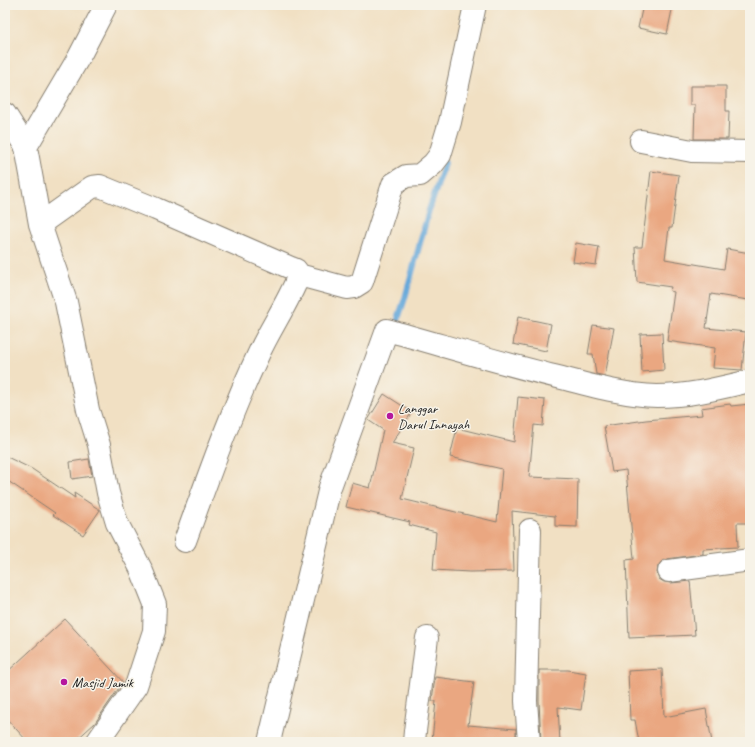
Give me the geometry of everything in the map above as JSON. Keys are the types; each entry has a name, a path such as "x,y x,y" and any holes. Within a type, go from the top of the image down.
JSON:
{"street":[{"path":"26,147 79,57 106,5"},
{"path":"40,224 92,187 100,186 156,208 292,268 296,270 299,275 347,288 354,287 362,282 393,184 406,176 420,175 433,164 440,155 450,122 475,5"},
{"path":"5,114 26,147 40,224 66,302 88,410 99,445 108,493 117,523 141,569 155,604 154,631 136,686 97,742"},
{"path":"640,142 692,151 750,152"},
{"path":"185,541 228,428 259,353 292,293 299,275"},
{"path":"269,742 330,487 386,330 548,375 642,395 660,396 692,394 750,381"},
{"path":"529,742 526,701 530,530"},
{"path":"669,571 750,560"},
{"path":"414,742 427,638"}],"building":[{"path":"643,5 673,5 667,34 638,28"},
{"path":"690,86 726,86 726,111 729,111 728,139 694,139 695,105 690,105"},
{"path":"651,171 679,175 672,228 669,228 665,259 724,269 727,249 750,253 750,289 748,300 711,294 706,328 746,332 742,370 713,368 715,348 667,341 674,292 670,291 671,287 637,282 635,247 642,247"},
{"path":"576,243 599,247 596,265 573,262"},
{"path":"518,317 551,324 546,351 513,344"},
{"path":"593,325 614,328 605,376 596,374 593,354 588,354"},
{"path":"662,333 664,370 642,372 640,334"},
{"path":"384,394 412,412 392,443 414,448 402,499 497,522 502,469 450,457 457,428 514,442 518,397 545,400 543,426 534,425 529,477 578,479 577,527 555,526 555,516 512,511 514,571 470,572 433,570 436,532 409,525 410,522 346,507 352,483 370,488 383,430 368,420"},
{"path":"730,404 731,406 750,404 750,523 737,523 738,547 703,549 703,554 667,559 662,561 658,566 657,573 659,579 664,582 671,583 690,581 695,635 629,638 626,560 634,559 626,470 612,472 604,426 646,420 702,415 701,408"},
{"path":"5,456 32,469 75,498 74,493 100,510 83,535 53,515 55,513 5,479"},
{"path":"89,459 92,476 72,479 70,462"},
{"name":"Masjid Jamik","path":"65,619 123,682 95,723 74,742 28,742 5,717 5,674"},
{"path":"662,669 664,717 706,709 712,742 639,742 635,720 630,720 628,671"},
{"path":"539,670 568,670 586,673 581,710 558,707 560,742 541,742"},
{"path":"435,677 474,682 468,725 516,729 516,742 453,742 432,740 436,701 432,701"}],"waterway":[{"path":"395,328 405,298 429,210 445,163"}],"place":[{"name":"Langgar Darul Innayah","path":"390,416"},
{"name":"Masjid Jamik","path":"64,682"}]}
